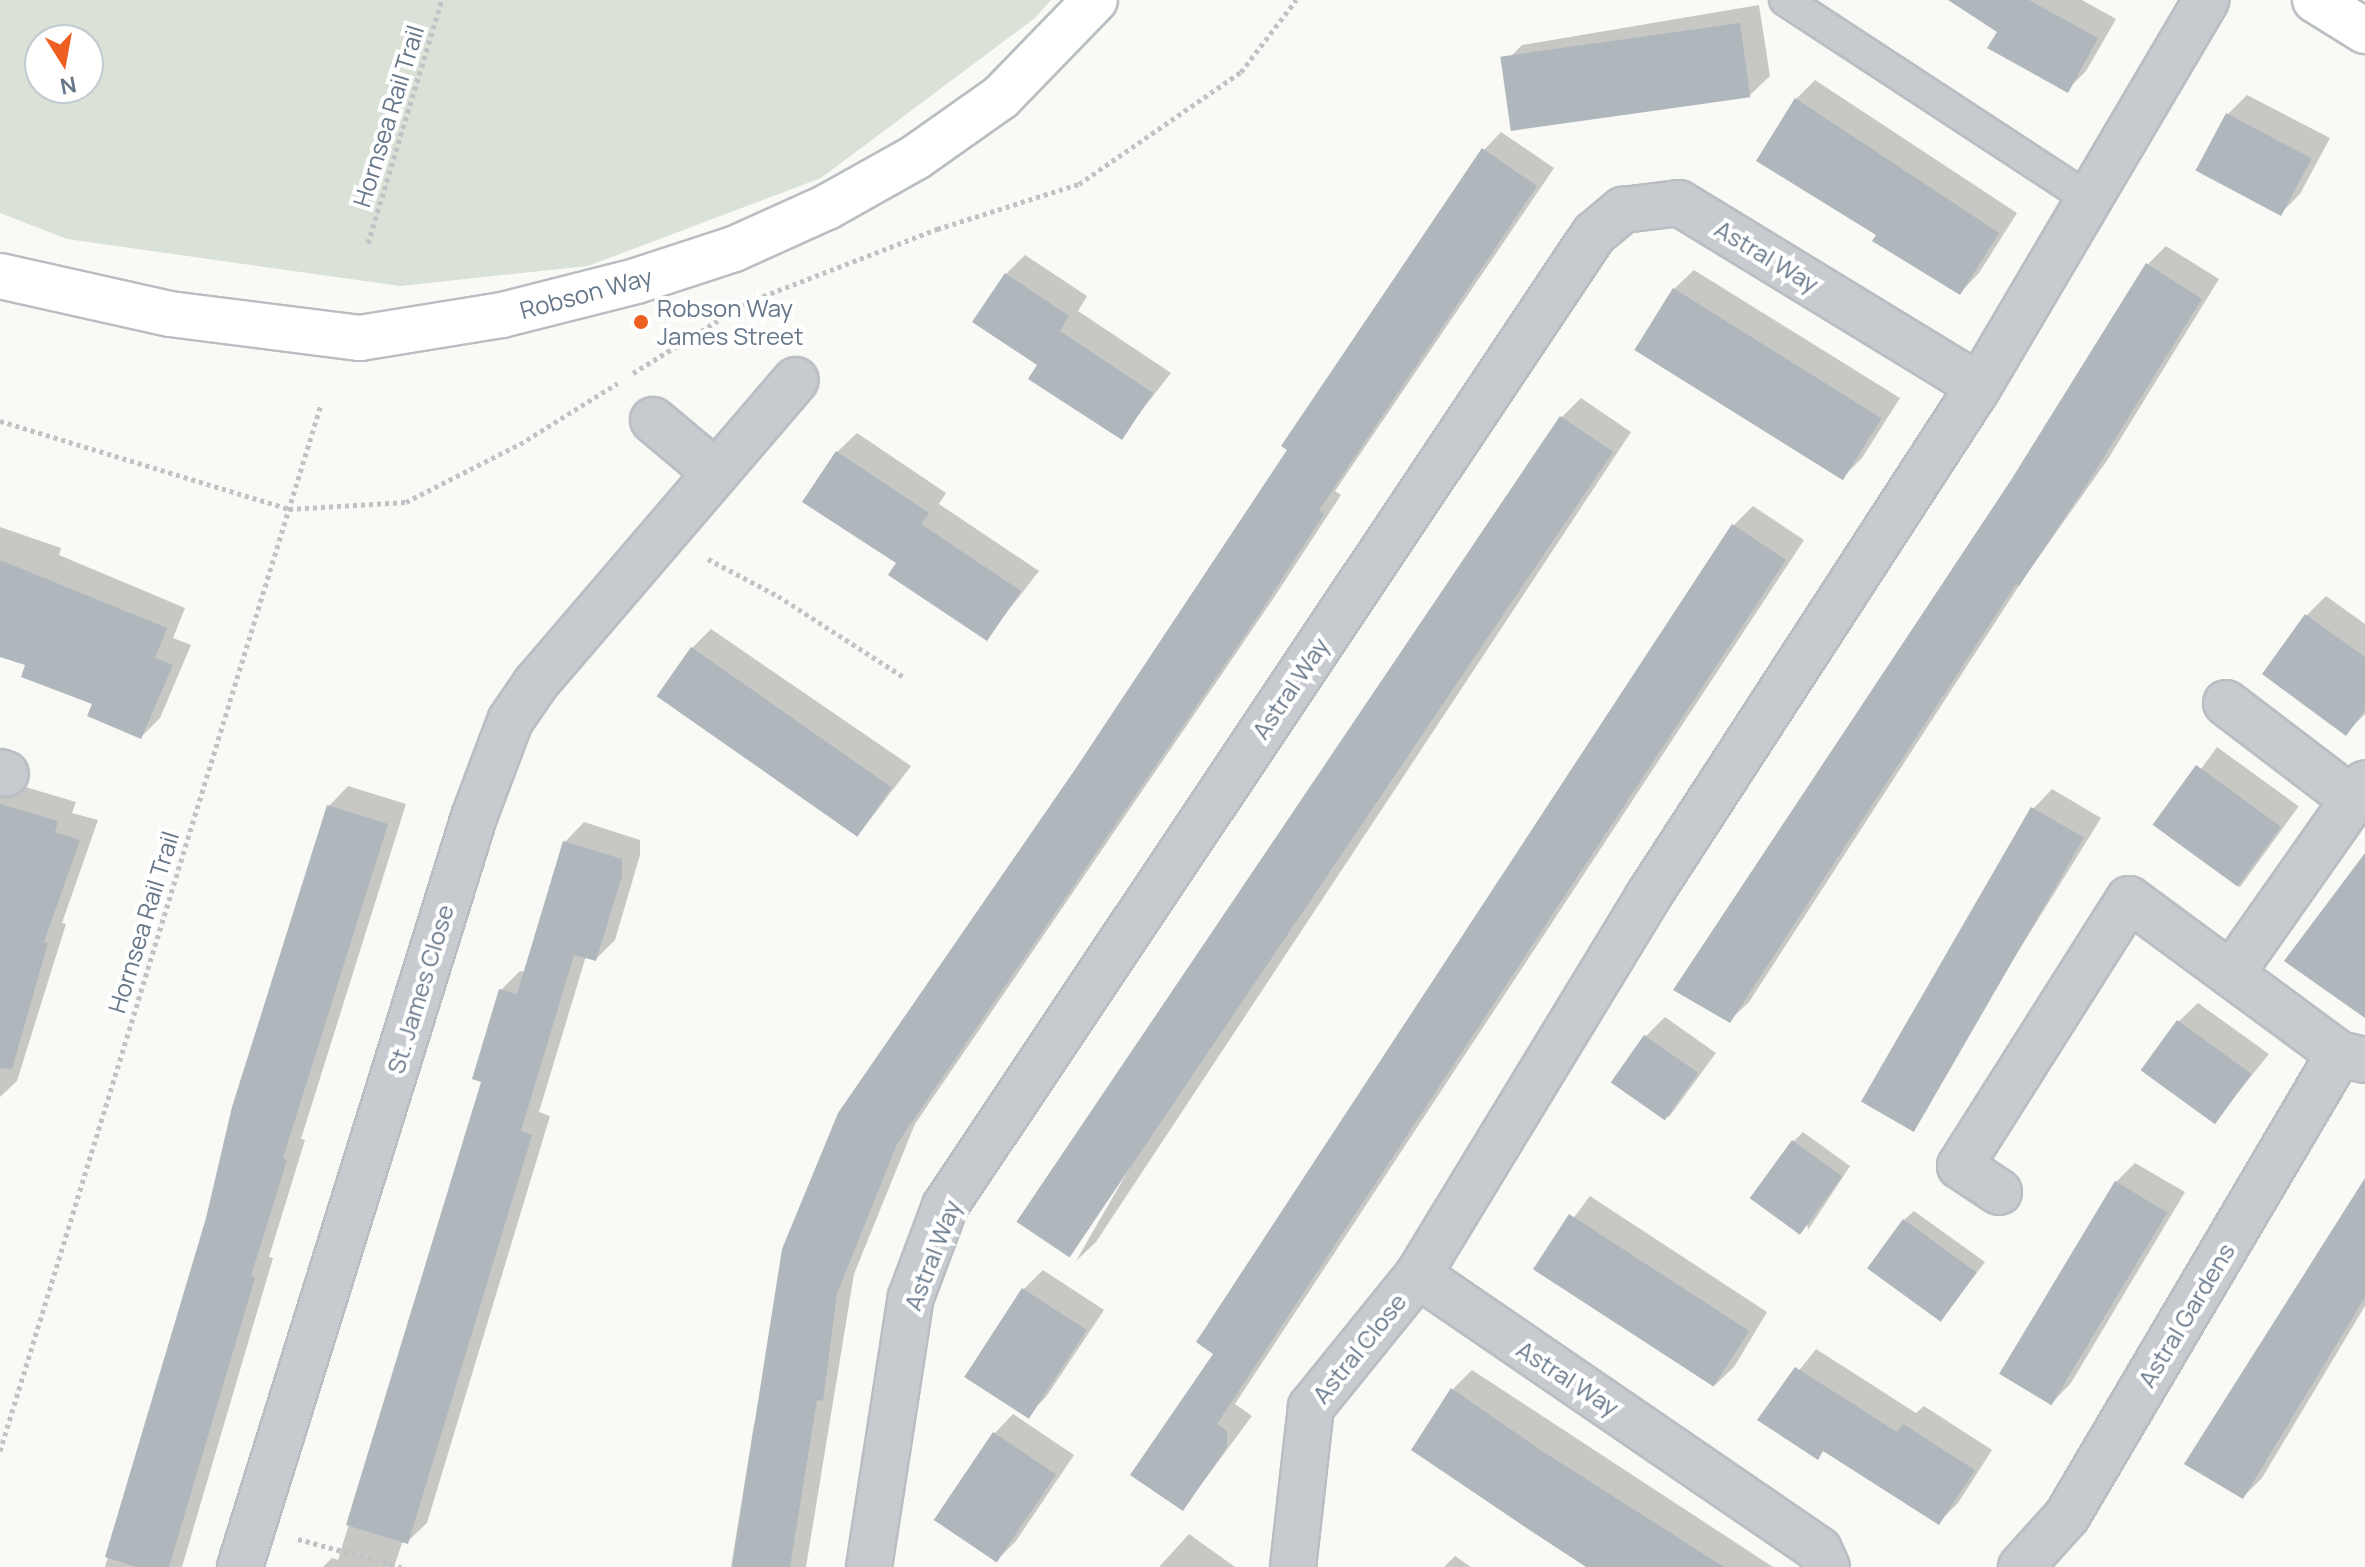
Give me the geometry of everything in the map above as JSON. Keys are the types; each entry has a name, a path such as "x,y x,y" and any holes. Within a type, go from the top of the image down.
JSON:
{"main road":[{"name":"Robson Way","path":"0,276 170,314 360,338 517,311 734,249 827,207 916,157 1001,97 1095,0"},
{"path":"2315,0 2365,31"}],"street":[{"path":"1418,1275 1647,898 1979,386 2206,0"},
{"name":"Astral Way","path":"869,1567 911,1297 945,1206 1594,234 1623,210 1679,203 1979,386"},
{"name":"St. James Close","path":"246,1548 474,817 510,721 667,529 796,380"},
{"path":"653,420 715,472"},
{"path":"2226,703 2359,791 2231,974"},
{"name":"Astral Gardens","path":"1999,1192 1960,1166 2129,899 2352,1057 2067,1516 2021,1567"},
{"name":"Astral Way","path":"1418,1275 1807,1541 1819,1550 1827,1567"},
{"name":"Astral Close","path":"1293,1567 1311,1407 1418,1275"}],"lane":[{"path":"1785,0 2089,199"}],"path":[{"name":"Hornsea Rail Trail","path":"368,243 442,0"},
{"path":"0,421 289,509 406,502 520,444 748,302 937,229 1079,184 1241,72 1296,0"},
{"name":"Hornsea Rail Trail","path":"0,1451 321,404"},
{"path":"667,529 721,570 778,596 905,678"},
{"path":"246,1548 401,1567"}],"shaded area":[{"path":"0,0 1051,0 1035,18 821,178 588,266 400,286 67,239 0,213"}],"building":[{"path":"1948,0 2029,0 2098,38 2068,93 1987,48 1997,32"},
{"path":"1740,23 1750,97 1511,131 1500,57"},
{"path":"1795,98 1999,233 1960,295 1872,241 1876,235 1756,161"},
{"path":"2226,113 2312,159 2281,216 2195,170"},
{"path":"1482,148 1537,186 1319,510 1324,514 1258,616 897,1144 837,1294 823,1401 817,1400 790,1567 732,1567 782,1249 838,1113 1076,768 1287,450 1281,446"},
{"path":"2146,263 2202,299 2089,481 2019,586 2016,584 1730,1023 1673,990 2011,480"},
{"path":"1005,273 1069,316 1060,331 1153,393 1122,440 1028,379 1037,365 972,322"},
{"path":"1673,288 1882,418 1843,480 1634,350"},
{"path":"1560,416 1613,452 1070,1258 1016,1222"},
{"path":"836,451 929,513 921,524 1021,591 987,641 888,575 896,563 802,502"},
{"path":"1732,524 1786,560 1217,1424 1227,1431 1227,1447 1183,1511 1130,1475 1213,1354 1196,1342"},
{"path":"0,560 167,628 155,658 173,665 141,739 87,716 92,704 21,677 25,665 0,657"},
{"path":"2305,614 2365,657 2365,710 2346,736 2262,674"},
{"path":"691,647 892,788 857,837 657,696"},
{"path":"2196,765 2281,827 2237,887 2153,825"},
{"path":"0,804 58,821 55,832 80,840 44,942 48,943 12,1069 0,1068"},
{"path":"327,805 388,824 283,1158 287,1160 251,1276 255,1278 169,1567 137,1567 105,1557 206,1218 232,1107"},
{"path":"2031,807 2084,837 1914,1132 1861,1101"},
{"path":"563,841 622,859 622,876 596,961 574,955 521,1131 532,1135 408,1544 346,1525 481,1082 472,1079 499,989 517,994"},
{"path":"2365,853 2365,1018 2284,961"},
{"path":"2177,1020 2251,1074 2215,1124 2141,1070"},
{"path":"1644,1035 1698,1073 1665,1120 1611,1083"},
{"path":"1792,1140 1842,1176 1800,1235 1750,1198"},
{"path":"2365,1178 2365,1297 2243,1499 2184,1464"},
{"path":"2115,1181 2167,1212 2051,1405 1999,1374"},
{"path":"1569,1214 1749,1331 1713,1386 1533,1269"},
{"path":"1903,1219 1977,1272 1941,1322 1867,1268"},
{"path":"1022,1288 1087,1330 1029,1419 964,1377"},
{"path":"1795,1367 1897,1432 1903,1424 1975,1470 1939,1525 1823,1451 1818,1460 1757,1420"},
{"path":"1451,1388 1539,1449 1724,1567 1586,1567 1531,1531 1411,1450"},
{"path":"993,1432 1056,1474 997,1562 934,1520"}],"place":[{"name":"Robson Way James Street","path":"641,322"}]}
